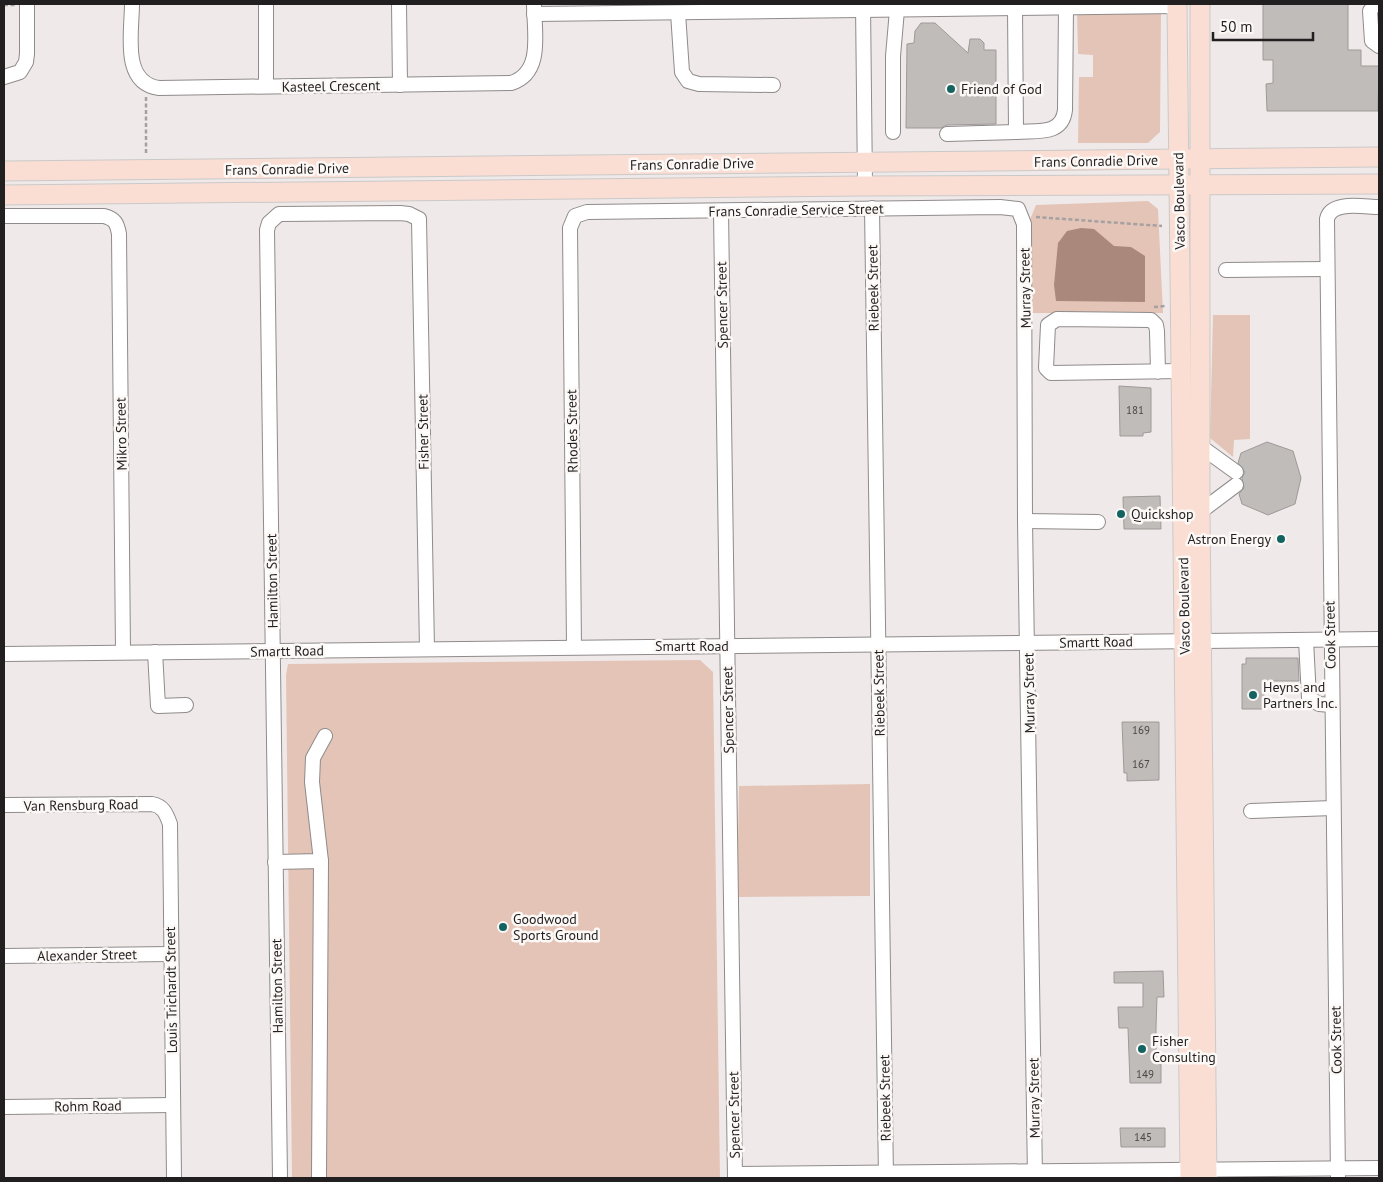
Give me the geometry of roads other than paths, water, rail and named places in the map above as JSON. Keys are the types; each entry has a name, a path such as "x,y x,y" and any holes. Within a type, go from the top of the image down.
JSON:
{"main road":[{"name":"Vasco Boulevard","path":"1192,640 1200,512 1200,4"},
{"name":"Vasco Boulevard","path":"1177,5 1181,371 1192,640 1199,1174"},
{"name":"Frans Conradie Drive","path":"4,172 1379,158"},
{"name":"Frans Conradie Drive","path":"4,195 866,186 1379,184"}],"street":[{"path":"4,77 20,72 26,62 27,4"},
{"name":"Kasteel Crescent","path":"132,4 132,64 136,75 147,85 159,88 517,82 526,75 533,63 534,9"},
{"path":"266,4 266,86"},
{"path":"399,4 400,85"},
{"path":"1375,4 1370,11 1372,41 1379,46"},
{"path":"534,9 678,13 863,8 897,10 1177,5"},
{"path":"1016,7 1016,132"},
{"path":"947,134 1016,132 1056,128 1063,120 1066,7"},
{"path":"863,8 866,186"},
{"path":"893,132 893,56 897,10"},
{"path":"678,13 682,72 688,81 698,84 773,86"},
{"name":"Frans Conradie Service Street","path":"574,216 587,212 1000,207 1020,213"},
{"name":"Cook Street","path":"1338,1173 1330,639 1327,219 1330,212 1339,207 1379,207"},
{"name":"Riebeek Street","path":"872,208 886,1176"},
{"name":"Spencer Street","path":"721,211 735,1176"},
{"name":"Hamilton Street","path":"280,1178 272,651 269,223 279,214 400,213 414,216"},
{"name":"Murray Street","path":"1020,213 1025,311 1025,522 1035,1174"},
{"name":"Mikro Street","path":"4,216 104,216 113,218 117,223 119,234 123,652"},
{"name":"Fisher Street","path":"414,216 418,219 420,226 427,649"},
{"name":"Rhodes Street","path":"574,216 570,228 574,647"},
{"path":"1226,270 1327,269"},
{"path":"1158,372 1157,331 1156,325 1150,320 1057,319 1048,325 1046,368 1051,373 1158,372 1181,371"},
{"path":"1200,446 1236,478 1200,512"},
{"path":"1025,522 1098,522"},
{"name":"Smartt Road","path":"4,654 1379,638"},
{"path":"1306,640 1309,698 1319,704 1331,705"},
{"path":"155,652 158,706 186,705"},
{"path":"319,1178 321,861 313,758 325,736"},
{"name":"Van Rensburg Road","path":"4,806 158,805"},
{"name":"Louis Trichardt Street","path":"158,805 164,810 170,824 174,1178"},
{"path":"1250,811 1333,808"},
{"path":"275,862 321,861"},
{"name":"Alexander Street","path":"4,956 171,954"},
{"name":"Rohm Road","path":"4,1107 172,1105"},
{"path":"735,1176 1338,1173 1379,1168"}],"place":[{"name":"Friend of God","path":"951,89"},
{"name":"Quickshop","path":"1121,514"},
{"name":"Astron Energy","path":"1281,539"},
{"name":"Heyns and Partners Inc.","path":"1253,695"},
{"name":"Goodwood Sports Ground","path":"503,927"},
{"name":"Fisher Consulting","path":"1142,1049"}]}
